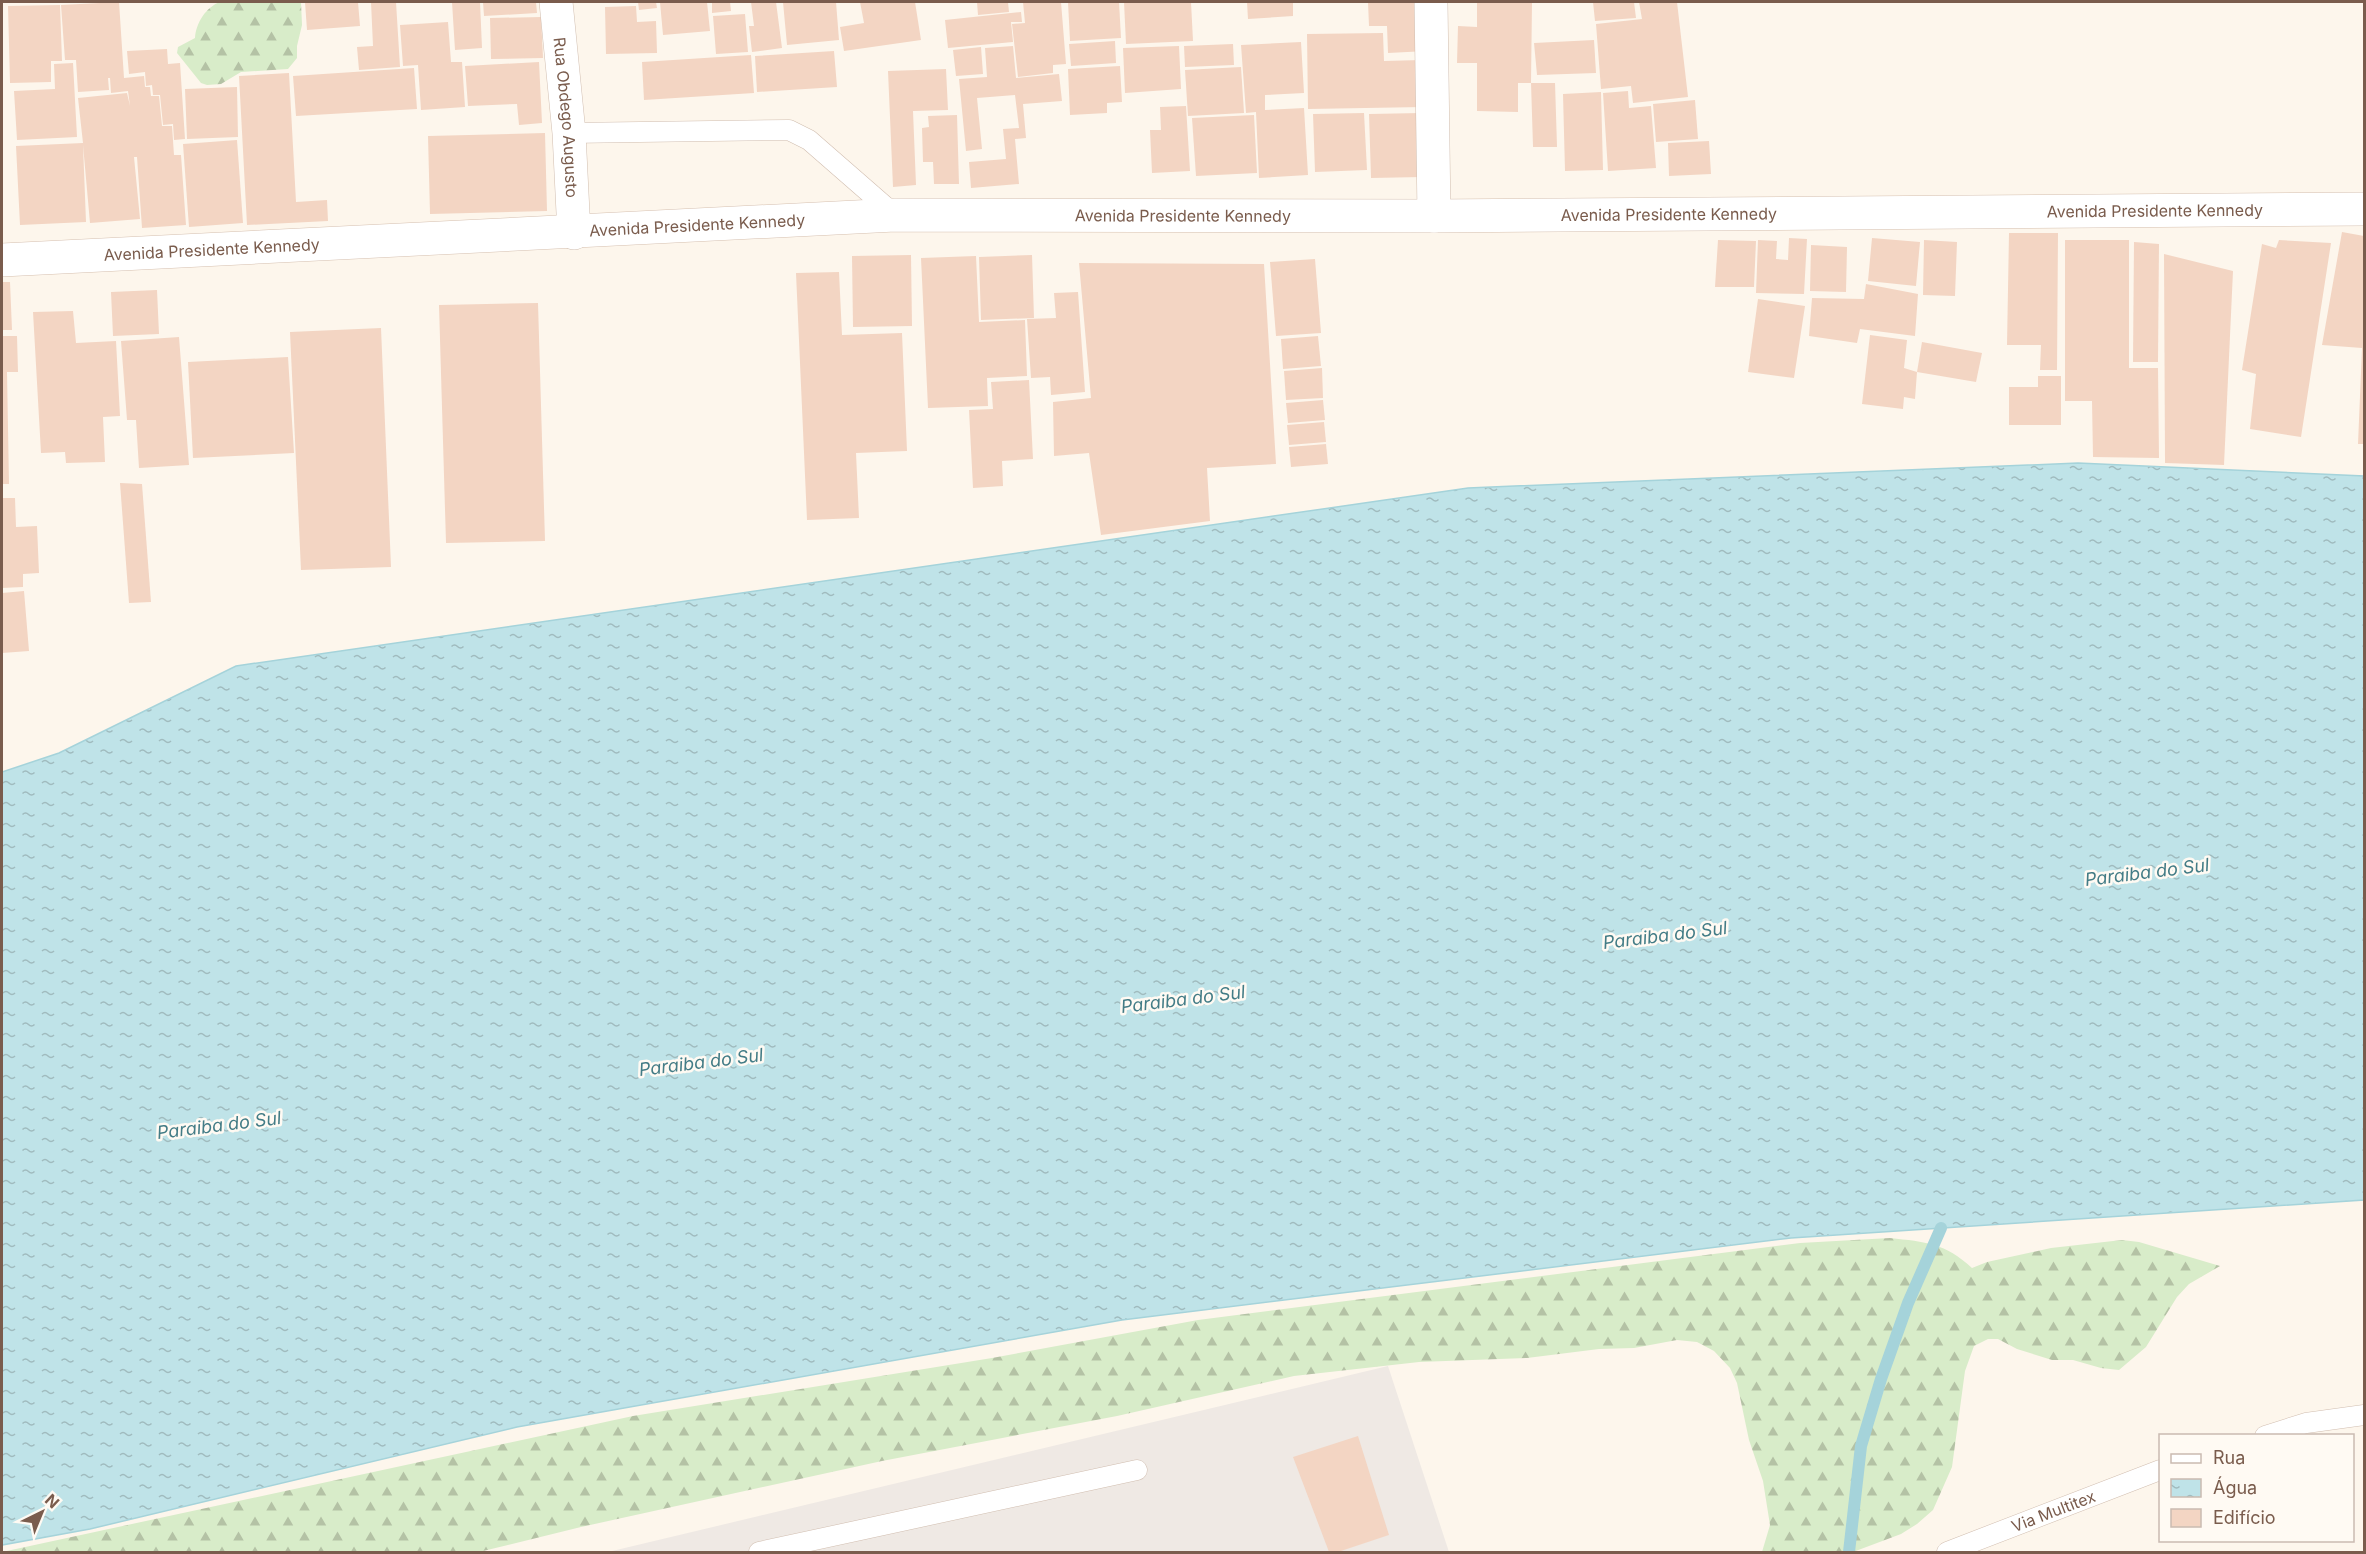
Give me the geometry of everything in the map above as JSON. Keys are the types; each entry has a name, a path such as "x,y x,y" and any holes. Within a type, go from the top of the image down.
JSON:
{"main road":[{"name":"Rua Obdego Augusto","path":"556,2 569,134 559,233"},
{"path":"1431,2 1434,216"},
{"name":"Avenida Presidente Kennedy","path":"2,260 895,215 1434,216 2364,209"}],"lane":[{"path":"569,134 789,130 809,140 895,215"},
{"path":"2271,1434 2306,1423 2364,1415"},
{"path":"759,1552 1137,1470"},
{"name":"Via Multitex","path":"1947,1552 2159,1470"}],"shaded area":[{"path":"1388,1366 1449,1552 608,1552"}],"green space":[{"path":"220,2 301,2 302,25 297,58 288,69 241,72 221,84 201,83 177,53 178,47 195,38 197,27 203,16"},
{"path":"1890,1238 1934,1245 1953,1253 1972,1268 1987,1262 2051,1248 2122,1240 2139,1242 2220,1266 2189,1284 2177,1297 2146,1347 2119,1370 2101,1368 2073,1360 2052,1360 2017,1349 1998,1339 1988,1339 1974,1346 1965,1371 1952,1467 1933,1510 1901,1534 1853,1552 1762,1552 1770,1525 1763,1481 1749,1440 1737,1383 1730,1368 1714,1351 1697,1342 1677,1340 1634,1348 1599,1349 1527,1358 1419,1362 1294,1376 1117,1416 882,1461 581,1527 479,1552 2,1552 633,1416 992,1358 1198,1320 1800,1243"}],"water":[{"name":"Paraiba do Sul","path":"2078,463 2364,476 2364,1200 1791,1238 1122,1320 517,1427 90,1529 2,1545 2,772 59,753 236,666 1468,488"}],"building":[{"path":"119,2 124,78 144,76 145,87 150,87 151,96 159,96 162,126 172,126 174,155 181,155 186,225 142,228 137,157 134,157 140,219 90,223 83,145 86,222 20,225 16,146 83,143 78,98 127,93 130,106 128,91 111,93 110,78 108,78 109,90 78,92 76,60 65,60 61,5"},
{"path":"305,2 358,2 360,26 307,30"},
{"path":"371,2 396,2 400,67 359,70 357,47 373,46"},
{"path":"452,2 480,2 482,48 455,50"},
{"path":"483,2 536,2 537,13 484,16"},
{"path":"638,2 656,2 657,8 639,10"},
{"path":"660,2 707,2 710,31 663,35"},
{"path":"712,2 730,2 731,11 712,13"},
{"path":"751,2 776,2 782,48 752,52 749,26 754,26"},
{"path":"783,2 836,2 839,40 787,45"},
{"path":"860,2 915,2 921,40 844,51 840,27 864,23"},
{"path":"977,2 1008,2 1009,12 978,15"},
{"path":"1023,2 1061,2 1066,64 1053,65 1053,73 1018,77 1012,24 1025,23"},
{"path":"1068,2 1119,2 1121,38 1070,41"},
{"path":"1124,2 1191,2 1193,41 1126,44"},
{"path":"1247,2 1293,2 1293,16 1248,19"},
{"path":"1368,2 1424,2 1427,51 1388,53 1387,26 1369,26"},
{"path":"1477,2 1532,2 1531,83 1518,83 1518,112 1477,111 1477,63 1457,63 1458,26 1477,27"},
{"path":"1593,2 1634,2 1636,18 1595,21"},
{"path":"1639,2 1677,2 1688,97 1633,103 1631,86 1601,89 1596,24 1642,19"},
{"path":"60,5 62,61 51,61 51,82 10,83 8,6"},
{"path":"636,6 637,22 656,21 657,53 606,54 605,7"},
{"path":"1021,12 1022,22 1011,22 1013,42 948,48 945,20"},
{"path":"745,14 748,52 716,54 713,16"},
{"path":"541,17 543,58 491,59 490,18"},
{"path":"448,22 451,62 462,62 465,107 421,110 418,65 403,66 400,25"},
{"path":"1383,33 1384,61 1422,60 1423,107 1308,109 1307,34"},
{"path":"1594,40 1596,73 1537,75 1534,43"},
{"path":"1115,41 1116,63 1071,66 1069,44"},
{"path":"1301,42 1304,93 1265,95 1265,110 1304,108 1308,175 1259,178 1256,112 1246,113 1241,45"},
{"path":"1233,44 1234,65 1185,67 1184,46"},
{"path":"1013,46 1016,78 1059,74 1062,101 1023,104 1026,138 1015,139 1019,184 971,188 969,162 1006,159 1003,129 1019,128 1015,95 977,98 982,149 966,151 959,79 987,77 985,48"},
{"path":"1179,46 1181,89 1125,93 1123,48"},
{"path":"981,47 983,74 956,76 953,50"},
{"path":"167,49 168,64 180,63 185,139 174,140 173,124 163,125 160,95 153,95 152,85 146,86 145,72 129,74 127,51"},
{"path":"834,51 837,87 757,92 755,56"},
{"path":"751,55 754,93 644,100 642,62"},
{"path":"539,62 542,123 519,125 517,104 468,106 465,66"},
{"path":"73,63 77,137 17,140 14,91 55,89 54,64"},
{"path":"1120,66 1122,102 1107,103 1107,113 1070,115 1068,69"},
{"path":"1241,67 1244,113 1188,116 1185,70"},
{"path":"414,68 417,109 296,116 293,76"},
{"path":"946,69 948,110 913,111 916,185 893,187 888,71"},
{"path":"289,73 296,202 327,200 328,221 247,225 239,76"},
{"path":"1531,83 1555,83 1557,147 1533,147"},
{"path":"237,87 238,137 187,139 185,89"},
{"path":"1628,91 1629,108 1651,106 1656,168 1608,171 1603,93"},
{"path":"1601,92 1603,170 1565,171 1563,94"},
{"path":"1695,100 1698,139 1656,142 1653,104"},
{"path":"1186,106 1190,171 1152,173 1150,130 1161,130 1160,107"},
{"path":"1364,113 1367,170 1315,172 1313,114"},
{"path":"1421,113 1422,177 1371,178 1369,114"},
{"path":"957,115 959,184 934,184 933,162 923,162 922,128 929,127 928,116"},
{"path":"1254,115 1257,173 1196,176 1192,118"},
{"path":"545,133 547,211 430,214 428,136"},
{"path":"237,140 243,223 189,227 183,144"},
{"path":"1709,141 1711,174 1669,176 1668,143"},
{"path":"2342,232 2364,236 2364,444 2358,444 2362,348 2322,345"},
{"path":"2009,233 2058,233 2057,370 2040,370 2041,345 2007,345"},
{"path":"1789,238 1807,239 1804,294 1756,293 1758,240 1777,241 1776,259 1788,260"},
{"path":"1872,238 1920,242 1916,286 1868,281"},
{"path":"1718,240 1756,241 1754,287 1715,287"},
{"path":"1924,240 1957,242 1955,296 1923,295"},
{"path":"2065,240 2129,240 2129,368 2158,368 2159,458 2093,457 2092,401 2065,401"},
{"path":"2279,240 2331,243 2301,437 2250,429 2256,374 2242,370 2262,244 2276,248"},
{"path":"2134,242 2159,244 2158,362 2133,362"},
{"path":"1811,245 1847,247 1846,292 1810,291"},
{"path":"2164,254 2233,271 2224,465 2165,463"},
{"path":"911,255 912,326 853,327 852,256"},
{"path":"1032,255 1034,318 981,320 979,257"},
{"path":"976,256 979,322 1025,320 1027,376 987,378 988,406 928,408 921,258"},
{"path":"1315,259 1321,333 1276,336 1270,262"},
{"path":"1079,263 1264,264 1276,464 1207,468 1210,521 1101,535 1089,453 1054,456 1053,402 1091,398"},
{"path":"839,272 842,335 902,333 907,451 856,453 859,518 807,520 796,273"},
{"path":"2,282 10,282 12,330 2,330"},
{"path":"1866,284 1918,294 1915,336 1860,329 1857,343 1809,336 1812,298 1864,299"},
{"path":"157,290 159,334 113,336 111,292"},
{"path":"1078,292 1085,392 1051,395 1050,377 1031,378 1027,319 1056,318 1054,293"},
{"path":"1758,299 1805,306 1794,378 1748,372"},
{"path":"538,303 545,541 446,543 439,305"},
{"path":"73,311 76,343 116,341 120,416 103,417 105,462 66,463 65,452 41,453 33,312"},
{"path":"381,328 391,567 301,570 290,332"},
{"path":"1870,335 1907,340 1904,368 1917,372 1915,399 1904,397 1903,409 1862,404"},
{"path":"2,336 17,336 18,372 7,372 9,484 2,484"},
{"path":"1318,336 1321,366 1283,369 1281,339"},
{"path":"179,337 189,465 139,468 136,420 127,420 121,341"},
{"path":"1922,342 1982,353 1976,382 1917,372"},
{"path":"288,357 294,453 193,458 188,362"},
{"path":"1322,368 1323,398 1286,400 1284,371"},
{"path":"2038,376 2061,376 2061,425 2009,425 2009,387 2038,387"},
{"path":"1029,380 1033,459 1002,461 1003,486 973,488 969,410 993,409 991,382"},
{"path":"1323,400 1325,420 1288,423 1286,403"},
{"path":"1324,422 1326,442 1289,445 1287,425"},
{"path":"1326,444 1328,464 1291,467 1289,447"},
{"path":"120,483 142,484 151,602 129,603"},
{"path":"2,498 15,498 16,527 37,526 39,573 23,574 23,587 2,588"},
{"path":"24,591 29,651 2,653 2,593"},
{"path":"1358,1436 1389,1535 1338,1552 1329,1552 1293,1457"}],"waterway":[{"path":"1849,1552 1861,1446 1881,1379 1908,1303 1941,1228"}]}
